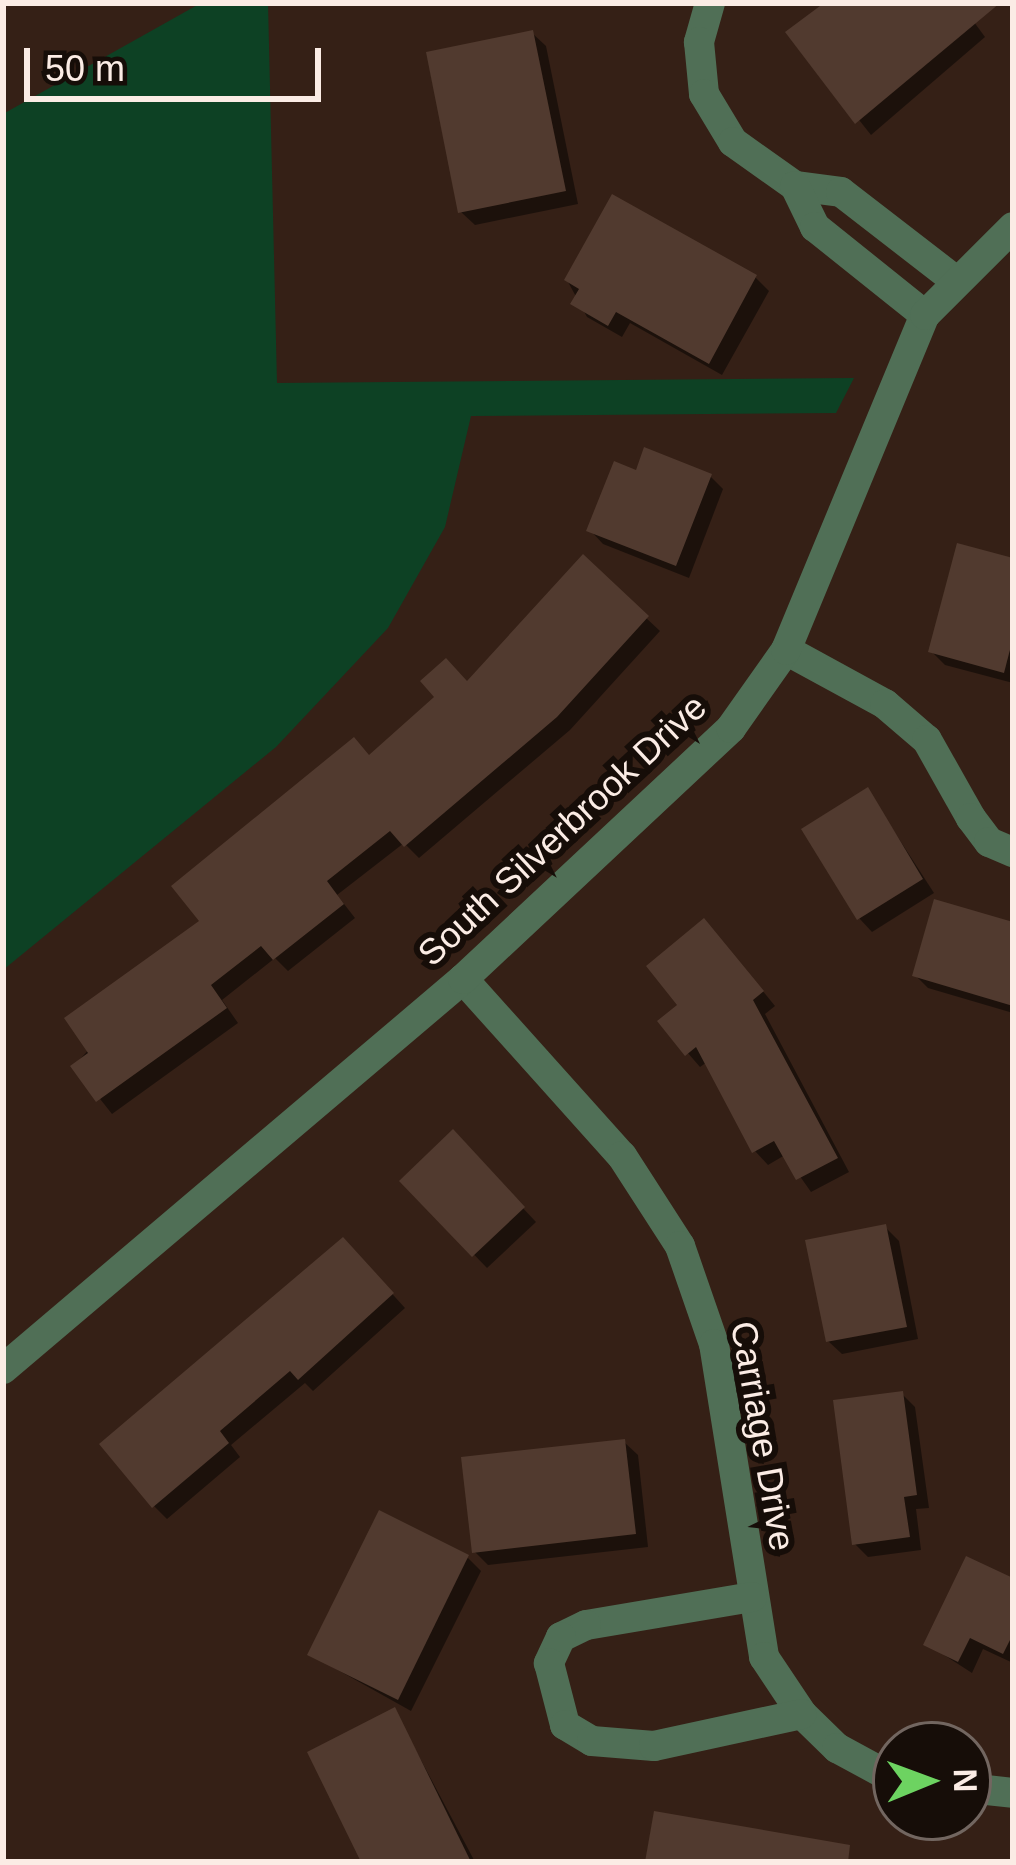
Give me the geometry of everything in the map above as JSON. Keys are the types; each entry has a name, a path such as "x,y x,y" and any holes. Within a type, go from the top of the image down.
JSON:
{"street":[{"path":"710,3 699,42 704,94 733,142 796,187 815,227 926,315"},
{"path":"796,187 841,192 955,280"},
{"name":"South Silverbrook Drive","path":"3,1369 463,979 731,728 786,650 926,315 955,280 1013,227"},
{"path":"786,650 885,704 927,740 970,818 989,842 1013,852"},
{"name":"Carriage Drive","path":"463,979 622,1156 680,1246 714,1344 764,1657 802,1714 837,1748 872,1767"},
{"path":"752,1597 586,1624 561,1637 549,1663 565,1725 592,1741 654,1746 802,1714"}],"green space":[{"path":"201,3 268,3 277,383 854,378 836,413 471,416 445,527 388,628 276,747 3,970 3,114"}],"building":[{"path":"824,3 1000,3 855,124 785,32"},
{"path":"533,30 566,191 458,213 426,52"},
{"path":"612,194 757,275 709,364 616,312 608,326 570,304 579,289 564,280"},
{"path":"644,447 712,474 676,566 586,531 614,461 636,470"},
{"path":"957,543 1013,558 1013,638 1004,673 928,652"},
{"path":"583,554 649,616 557,717 404,847 390,831 327,881 344,904 273,960 261,946 211,985 227,1008 96,1102 70,1066 88,1053 64,1018 199,921 171,886 354,737 369,755 434,697 420,681 446,658 467,681"},
{"path":"868,787 923,879 857,920 801,829"},
{"path":"934,899 1013,922 1013,1006 912,976"},
{"path":"704,918 764,991 753,1000 838,1158 796,1180 774,1141 752,1153 696,1047 685,1056 657,1021 677,1005 646,966"},
{"path":"453,1129 525,1207 472,1257 399,1181"},
{"path":"886,1224 907,1327 826,1342 805,1240"},
{"path":"343,1237 394,1293 298,1380 290,1371 220,1431 229,1443 152,1508 99,1444"},
{"path":"903,1391 917,1495 904,1497 910,1537 852,1545 833,1400"},
{"path":"625,1439 636,1534 472,1553 461,1457"},
{"path":"379,1510 469,1555 398,1700 307,1655"},
{"path":"966,1556 1013,1578 1013,1634 1003,1654 970,1638 958,1662 923,1645"},
{"path":"395,1707 471,1862 361,1862 307,1752"},
{"path":"654,1811 850,1845 848,1862 645,1862"}]}
